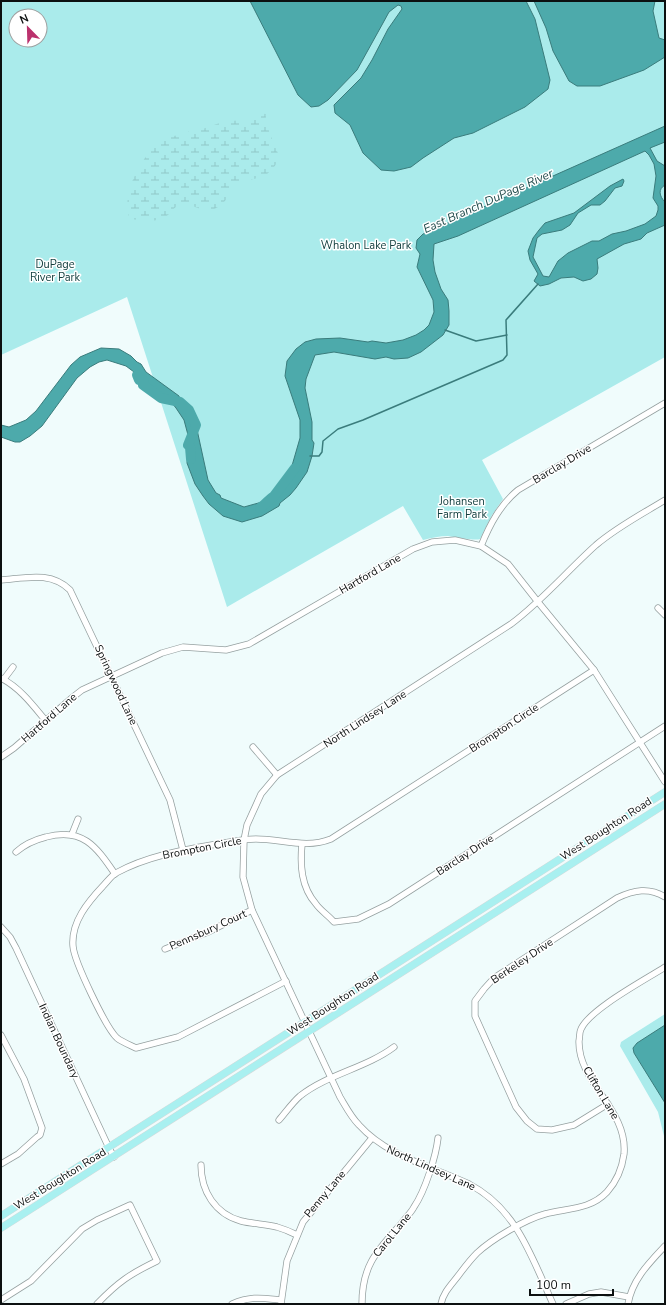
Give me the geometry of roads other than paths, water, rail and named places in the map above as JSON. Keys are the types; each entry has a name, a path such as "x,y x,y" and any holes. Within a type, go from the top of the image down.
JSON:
{"main road":[{"name":"West Boughton Road","path":"1,1216 665,792"},
{"name":"West Boughton Road","path":"1,1228 665,804"}],"street":[{"name":"Barclay Drive","path":"481,546 496,515 504,503 518,490 665,403"},
{"name":"North Lindsey Lane","path":"553,1304 522,1236 509,1216 491,1198 479,1189 403,1157 388,1149 372,1138 358,1125 348,1111 331,1079 252,910 243,877 244,840 252,812 261,794 277,776 501,631 538,602 597,545 616,530 665,500"},
{"name":"Hartford Lane","path":"1,756 14,748 82,690 173,649 196,647 226,650 249,644 422,545 443,540 455,540 481,546 508,564 594,670 665,782"},
{"name":"Springwood Lane","path":"1,580 53,579 64,584 75,597 170,800 184,850"},
{"path":"658,608 665,615"},
{"path":"13,667 3,678 25,695 46,721"},
{"name":"Brompton Circle","path":"286,981 178,1037 136,1048 117,1038 104,1020 75,957 73,932 79,917 90,900 115,874 148,860 184,850 244,840 269,840 302,844 321,843 341,833 594,670"},
{"name":"Barclay Drive","path":"302,844 300,860 301,869 305,884 312,900 334,922 358,919 389,904 665,726"},
{"path":"253,747 277,776"},
{"path":"72,834 78,819"},
{"path":"16,852 25,844 42,838 54,835 72,834 90,843 97,849 115,874"},
{"name":"Berkeley Drive","path":"608,1104 574,1125 552,1130 537,1129 527,1121 516,1107 475,1016 475,1001 494,978 618,898 632,892 652,890 665,897"},
{"name":"Pennsbury Court","path":"164,949 208,932 252,910"},
{"name":"Indian Boundary","path":"1,927 10,937 16,948 114,1157"},
{"name":"Clifton Lane","path":"441,1304 447,1289 476,1254 486,1245 516,1227 544,1214 587,1205 601,1197 619,1174 623,1163 624,1142 619,1123 584,1065 579,1048 580,1031 584,1023 597,1010 665,967"},
{"path":"1,1035 24,1079 42,1128 40,1135 18,1154 1,1164"},
{"path":"279,1120 299,1097 331,1079 377,1058 394,1047"},
{"name":"Penny Lane","path":"281,1302 287,1261 302,1222 372,1138"},
{"name":"Carol Lane","path":"362,1304 363,1284 371,1262 380,1248 416,1204 431,1168 438,1138"},
{"path":"201,1165 202,1183 207,1195 221,1211 240,1221 279,1227 297,1235"},
{"path":"2,1300 31,1281 82,1229 130,1205 157,1261 138,1270 121,1281 97,1304"},
{"path":"628,1304 629,1297 636,1280 645,1267 665,1246"},
{"path":"566,1304 589,1294 601,1292 629,1297"},
{"path":"232,1304 244,1299 258,1298 281,1302"}],"waterway":[{"path":"310,456 319,456 322,452 323,441 338,429 363,420 503,360 507,355 506,320 538,284"},
{"path":"445,330 476,341 507,335"},
{"name":"East Branch DuPage River","path":"137,375 139,380 144,381 143,385 161,398 180,402 189,410 196,425 188,445 190,447 191,459"},
{"name":"East Branch DuPage River","path":"260,508 274,496 295,468"}],"park label":[{"name":"Whalon Lake Park","path":"366,245"},
{"name":"DuPage River Park","path":"55,270"},
{"name":"Johansen Farm Park","path":"462,507"}]}
